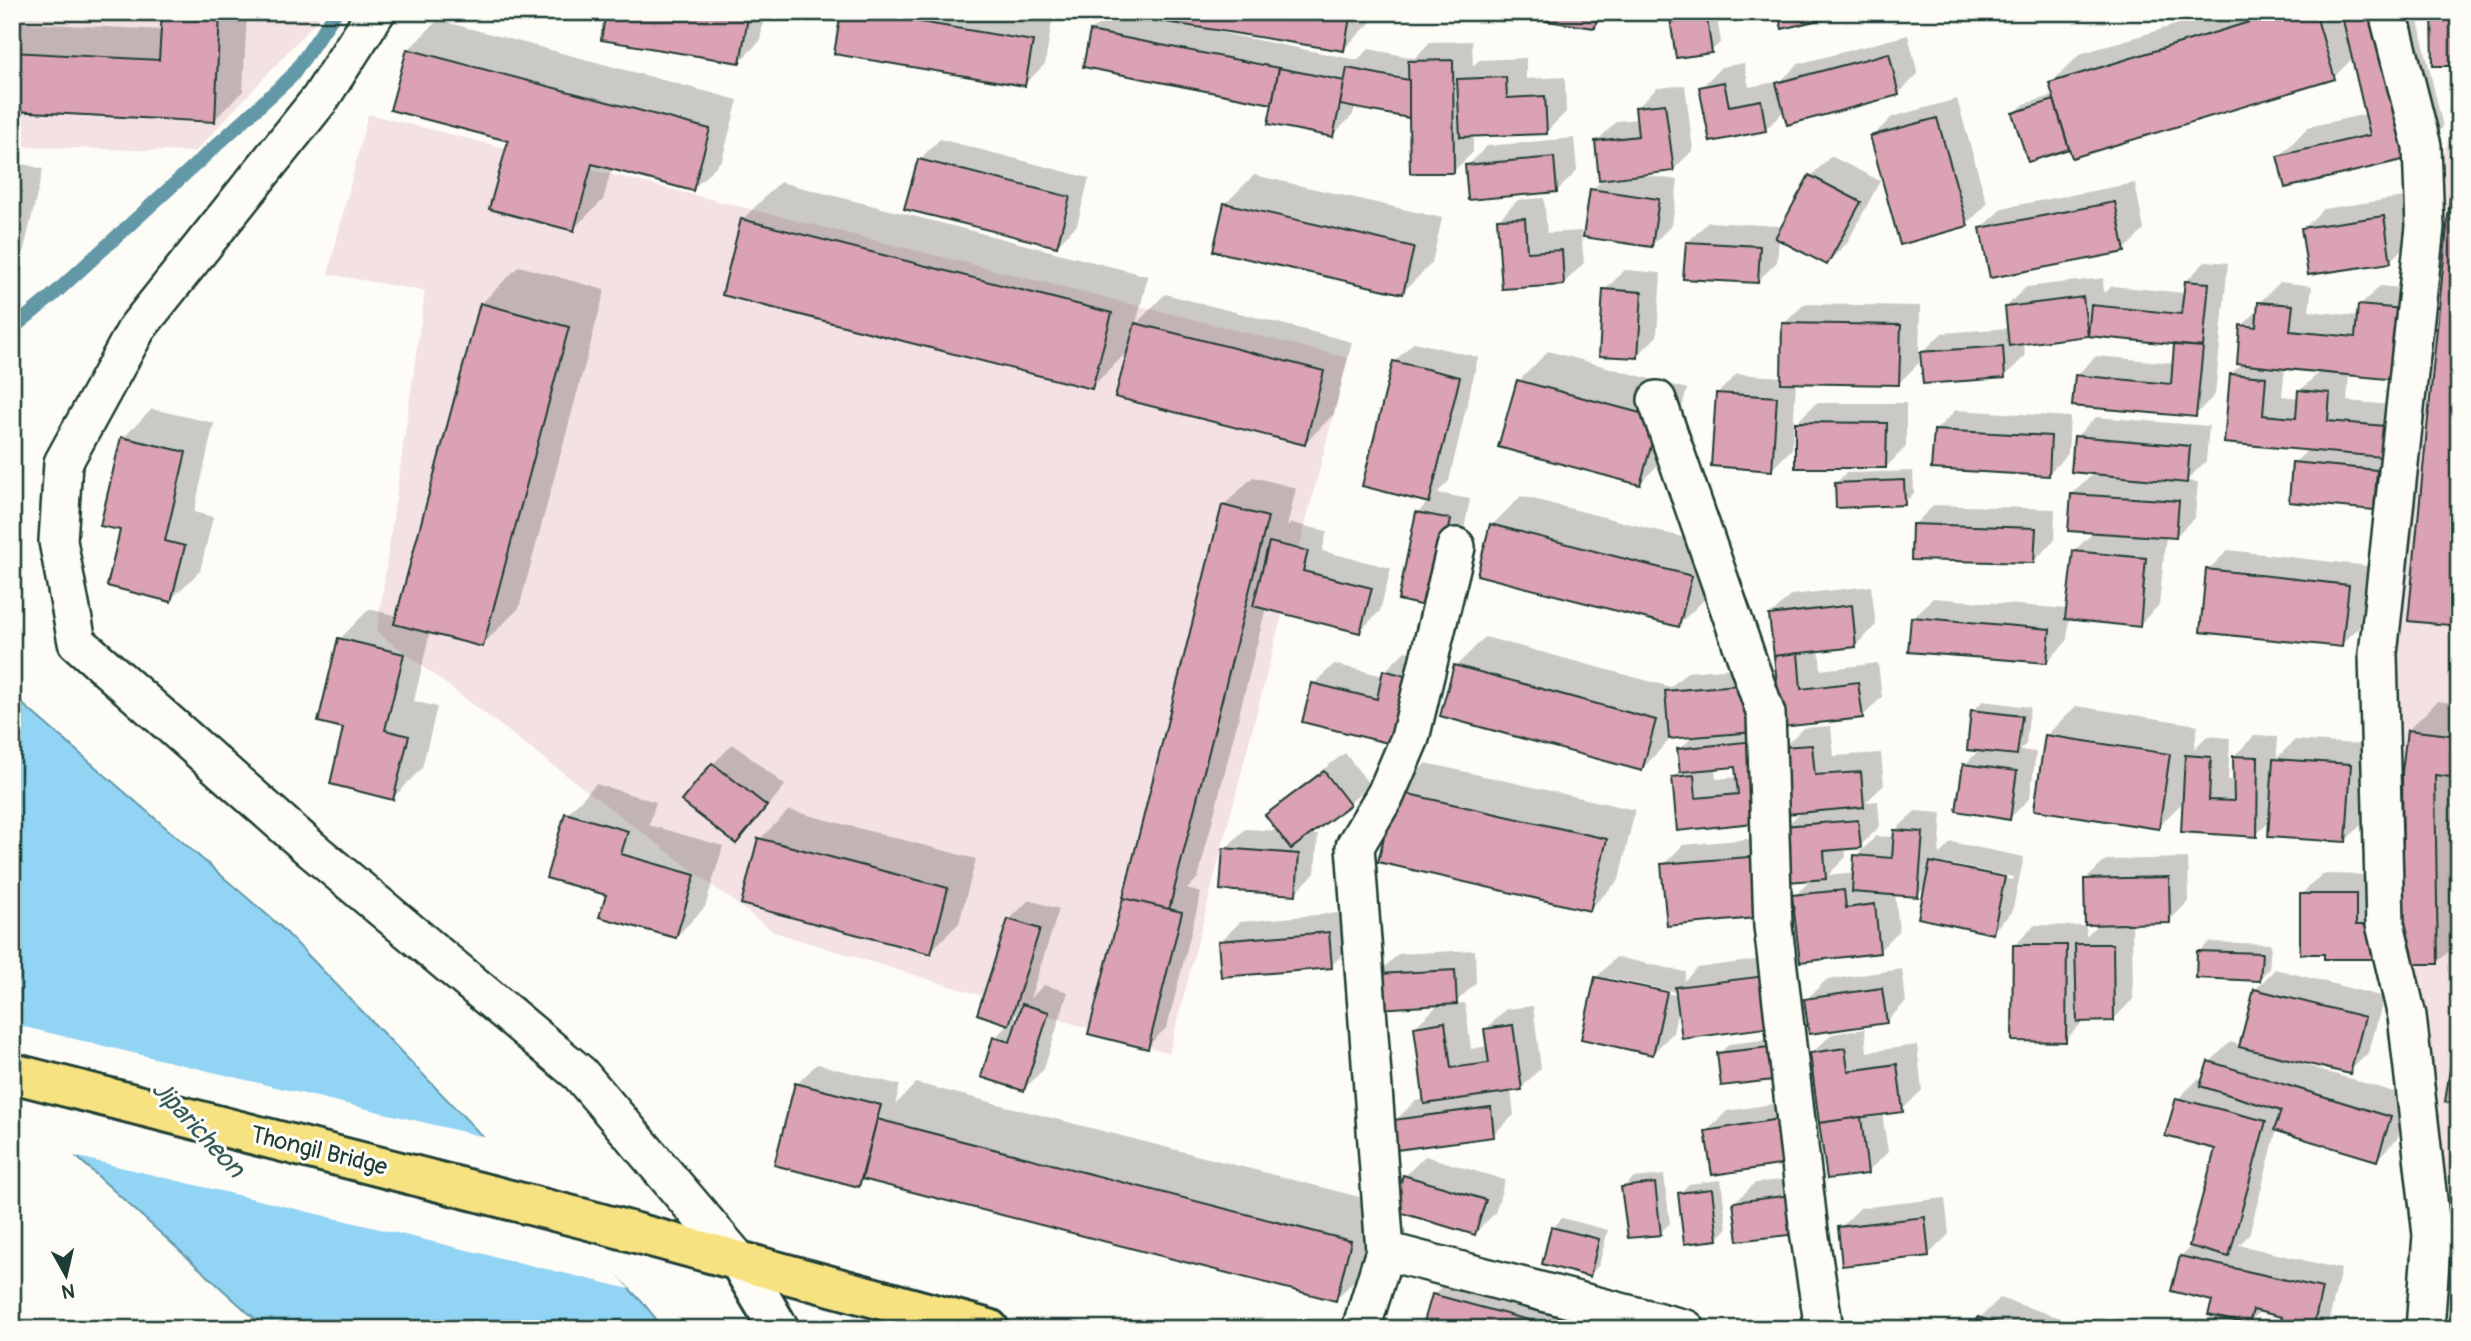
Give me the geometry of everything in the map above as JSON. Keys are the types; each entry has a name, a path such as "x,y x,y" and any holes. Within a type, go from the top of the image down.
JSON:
{"main road":[{"name":"Thongil Bridge","path":"12,1073 585,1219 989,1329"}],"street":[{"path":"376,12 320,99 137,328 63,463 58,541 77,642 311,849 580,1074 739,1261 779,1329"},
{"path":"2388,12 2422,146 2426,227 2378,654 2385,924 2407,1016 2445,1227 2425,1329"},
{"path":"1657,400 1766,714 1773,926 1809,1231 1824,1329"},
{"path":"1361,1329 1385,1251 1355,846 1386,794 1410,738 1456,547"},
{"path":"1385,1251 1686,1329"}],"shaded area":[{"path":"12,12 319,12 319,18 195,152 12,146"},
{"path":"2459,100 2459,1304 2453,1303 2396,895 2394,634 2438,176"},
{"path":"368,114 1348,358 1169,1053 774,932 377,632 425,291 328,274"}],"water":[{"name":"Jiparicheon","path":"12,695 280,926 644,1304 664,1329 266,1329 12,1098"}],"pier":[{"path":"12,1024 489,1138 630,1289 70,1155 12,1103"}],"building":[{"path":"162,12 220,12 215,122 12,111 12,52 159,60"},
{"path":"606,12 749,12 740,63 601,40"},
{"path":"841,12 861,12 1033,41 1025,86 834,54"},
{"path":"1104,12 1351,12 1344,51"},
{"path":"1547,12 1598,12 1595,28 1546,21"},
{"path":"1669,12 1706,12 1712,53 1676,58"},
{"path":"1778,12 1838,12 1839,15 1782,29"},
{"path":"2282,12 2315,12 2335,79 2072,158 2049,83"},
{"path":"2341,12 2380,12 2415,157 2285,188 2277,156 2370,135"},
{"path":"2432,12 2459,12 2459,66 2433,66"},
{"path":"1090,31 1279,68 1272,104 1083,67"},
{"path":"407,49 710,129 693,191 592,164 574,231 489,209 508,141 390,110"},
{"path":"1889,53 1899,95 1787,125 1776,83"},
{"path":"1453,60 1454,173 1410,173 1408,61"},
{"path":"1279,68 1345,81 1333,137 1268,124"},
{"path":"1347,68 1409,80 1409,118 1340,105"},
{"path":"1506,77 1507,98 1545,96 1547,134 1460,137 1457,79"},
{"path":"1724,82 1729,106 1761,100 1766,131 1710,142 1699,87"},
{"path":"2054,100 2069,149 2028,162 2012,113"},
{"path":"1665,104 1674,171 1599,180 1595,141 1638,136 1635,107"},
{"path":"1937,118 1968,226 1900,245 1870,136"},
{"path":"1554,157 1557,192 1468,200 1465,165"},
{"path":"918,159 1070,197 1057,247 904,209"},
{"path":"1809,175 1861,202 1827,265 1775,238"},
{"path":"1590,189 1659,199 1652,247 1583,237"},
{"path":"2450,197 2459,198 2459,626 2408,621"},
{"path":"2115,202 2125,252 1990,278 1980,228"},
{"path":"1224,203 1414,247 1403,294 1213,251"},
{"path":"2384,216 2391,263 2308,275 2301,228"},
{"path":"1525,218 1527,252 1562,250 1564,285 1502,289 1497,219"},
{"path":"741,219 1112,313 1092,389 722,295"},
{"path":"1686,242 1760,246 1758,283 1683,279"},
{"path":"2185,281 2209,283 2203,347 2088,336 2091,305 2181,314"},
{"path":"1603,289 1642,292 1638,358 1599,356"},
{"path":"2083,297 2088,336 2009,346 2005,307"},
{"path":"2258,302 2293,305 2290,331 2355,337 2358,305 2404,309 2396,380 2237,364 2240,325 2256,327"},
{"path":"480,303 569,327 483,647 394,624"},
{"path":"1135,323 1324,371 1305,445 1115,397"},
{"path":"1782,323 1901,325 1899,385 1781,383"},
{"path":"2174,345 2203,347 2196,417 2072,406 2075,375 2171,384"},
{"path":"2003,346 2005,378 1923,384 1920,352"},
{"path":"1393,361 1460,377 1429,503 1362,486"},
{"path":"2230,374 2266,377 2263,415 2296,418 2298,390 2330,393 2328,421 2385,426 2382,457 2224,443"},
{"path":"1517,380 1659,418 1640,485 1498,447"},
{"path":"1716,393 1777,397 1772,471 1711,466"},
{"path":"1795,422 1887,423 1886,468 1795,468"},
{"path":"1934,430 2051,436 2049,476 1931,469"},
{"path":"2074,436 2190,446 2187,483 2071,472"},
{"path":"121,437 186,452 165,541 185,546 171,602 107,586 120,530 100,526"},
{"path":"2292,462 2377,470 2374,510 2289,502"},
{"path":"1904,480 1905,505 1836,508 1835,483"},
{"path":"2071,494 2179,501 2176,538 2068,531"},
{"path":"1222,505 1268,517 1169,910 1123,898"},
{"path":"1416,512 1451,519 1433,608 1398,600"},
{"path":"1490,524 1692,576 1679,627 1477,575"},
{"path":"1912,524 2036,528 2034,563 1911,560"},
{"path":"1269,542 1308,551 1303,571 1372,588 1360,633 1253,606"},
{"path":"2073,551 2146,558 2140,627 2065,619"},
{"path":"2206,569 2349,585 2342,647 2200,632"},
{"path":"1852,605 1856,647 1774,656 1769,615"},
{"path":"1911,617 2050,629 2047,663 1908,652"},
{"path":"338,638 404,654 385,730 409,736 393,800 330,784 343,728 318,722"},
{"path":"1798,653 1801,689 1858,682 1863,718 1782,727 1774,656"},
{"path":"1454,665 1656,720 1642,771 1440,716"},
{"path":"1383,670 1417,679 1400,746 1302,722 1312,683 1377,699"},
{"path":"1751,684 1755,732 1669,739 1665,691"},
{"path":"1971,710 2022,716 2017,755 1967,750"},
{"path":"2407,730 2459,736 2459,778 2435,775 2438,964 2404,964 2402,772"},
{"path":"2045,735 2170,754 2159,829 2034,810"},
{"path":"1755,741 1763,822 1677,831 1672,777 1694,775 1696,798 1738,794 1735,767 1680,772 1677,749"},
{"path":"1812,745 1815,775 1861,772 1864,807 1787,814 1781,747"},
{"path":"2185,755 2211,757 2209,800 2234,801 2233,756 2258,757 2257,837 2181,832"},
{"path":"2273,759 2351,764 2346,842 2268,837"},
{"path":"712,763 767,806 736,844 681,801"},
{"path":"1963,764 2017,771 2010,820 1956,811"},
{"path":"1324,771 1350,805 1291,849 1265,815"},
{"path":"1395,791 1607,839 1590,911 1378,862"},
{"path":"565,813 628,831 621,854 695,875 676,938 599,917 606,895 546,878"},
{"path":"1858,820 1861,848 1824,851 1826,879 1788,882 1783,826"},
{"path":"1894,830 1923,832 1918,897 1852,892 1854,855 1892,858"},
{"path":"758,838 948,888 931,954 741,904"},
{"path":"1223,848 1299,854 1296,895 1220,890"},
{"path":"1761,856 1767,917 1667,926 1661,864"},
{"path":"1930,862 2005,877 1993,934 1918,918"},
{"path":"2169,877 2170,923 2085,925 2084,879"},
{"path":"1844,890 1846,908 1875,904 1880,953 1800,962 1792,895"},
{"path":"2300,894 2356,894 2356,925 2374,925 2374,959 2324,959 2324,954 2300,954"},
{"path":"1123,898 1182,912 1148,1049 1088,1034"},
{"path":"1008,919 1040,929 1009,1025 977,1014"},
{"path":"1329,932 1332,968 1221,977 1218,941"},
{"path":"2075,944 2113,944 2114,1021 2077,1022"},
{"path":"2013,945 2067,945 2066,1042 2012,1041"},
{"path":"2197,951 2262,953 2260,981 2196,978"},
{"path":"1455,970 1457,1004 1378,1009 1377,974"},
{"path":"1765,976 1773,1027 1682,1039 1675,987"},
{"path":"1595,977 1667,992 1653,1055 1581,1039"},
{"path":"1882,988 1887,1023 1809,1034 1804,999"},
{"path":"2254,989 2365,1017 2350,1074 2239,1047"},
{"path":"1022,1004 1049,1012 1024,1091 981,1077 993,1037 1010,1042"},
{"path":"1445,1022 1451,1068 1489,1063 1484,1029 1513,1025 1522,1090 1424,1104 1414,1027"},
{"path":"2459,1022 2459,1104 2445,1102"},
{"path":"1778,1046 1782,1079 1721,1086 1717,1053"},
{"path":"1845,1048 1848,1071 1897,1064 1903,1112 1819,1123 1810,1053"},
{"path":"2208,1061 2391,1117 2377,1161 2274,1130 2281,1111 2200,1086"},
{"path":"795,1083 881,1105 859,1187 774,1165"},
{"path":"2176,1098 2266,1121 2229,1257 2189,1246 2215,1149 2165,1136"},
{"path":"1491,1107 1494,1137 1396,1150 1393,1120"},
{"path":"1861,1117 1868,1174 1827,1179 1819,1123"},
{"path":"1785,1118 1793,1163 1712,1175 1705,1131"},
{"path":"877,1119 1351,1241 1336,1301 862,1179"},
{"path":"1403,1175 1486,1200 1475,1235 1392,1210"},
{"path":"1655,1183 1661,1235 1628,1238 1621,1187"},
{"path":"1712,1189 1718,1240 1684,1244 1678,1193"},
{"path":"1792,1195 1797,1234 1738,1241 1733,1202"},
{"path":"1925,1217 1929,1256 1842,1266 1838,1227"},
{"path":"1551,1227 1599,1239 1590,1277 1542,1264"},
{"path":"2180,1256 2322,1288 2313,1329 2280,1329 2282,1317 2253,1310 2249,1324 2208,1315 2212,1301 2171,1291"},
{"path":"1432,1294 1562,1329 1422,1329"},
{"path":"1978,1317 2015,1329 1974,1329"}],"waterway":[{"path":"12,329 52,296 292,76 336,12"}]}
